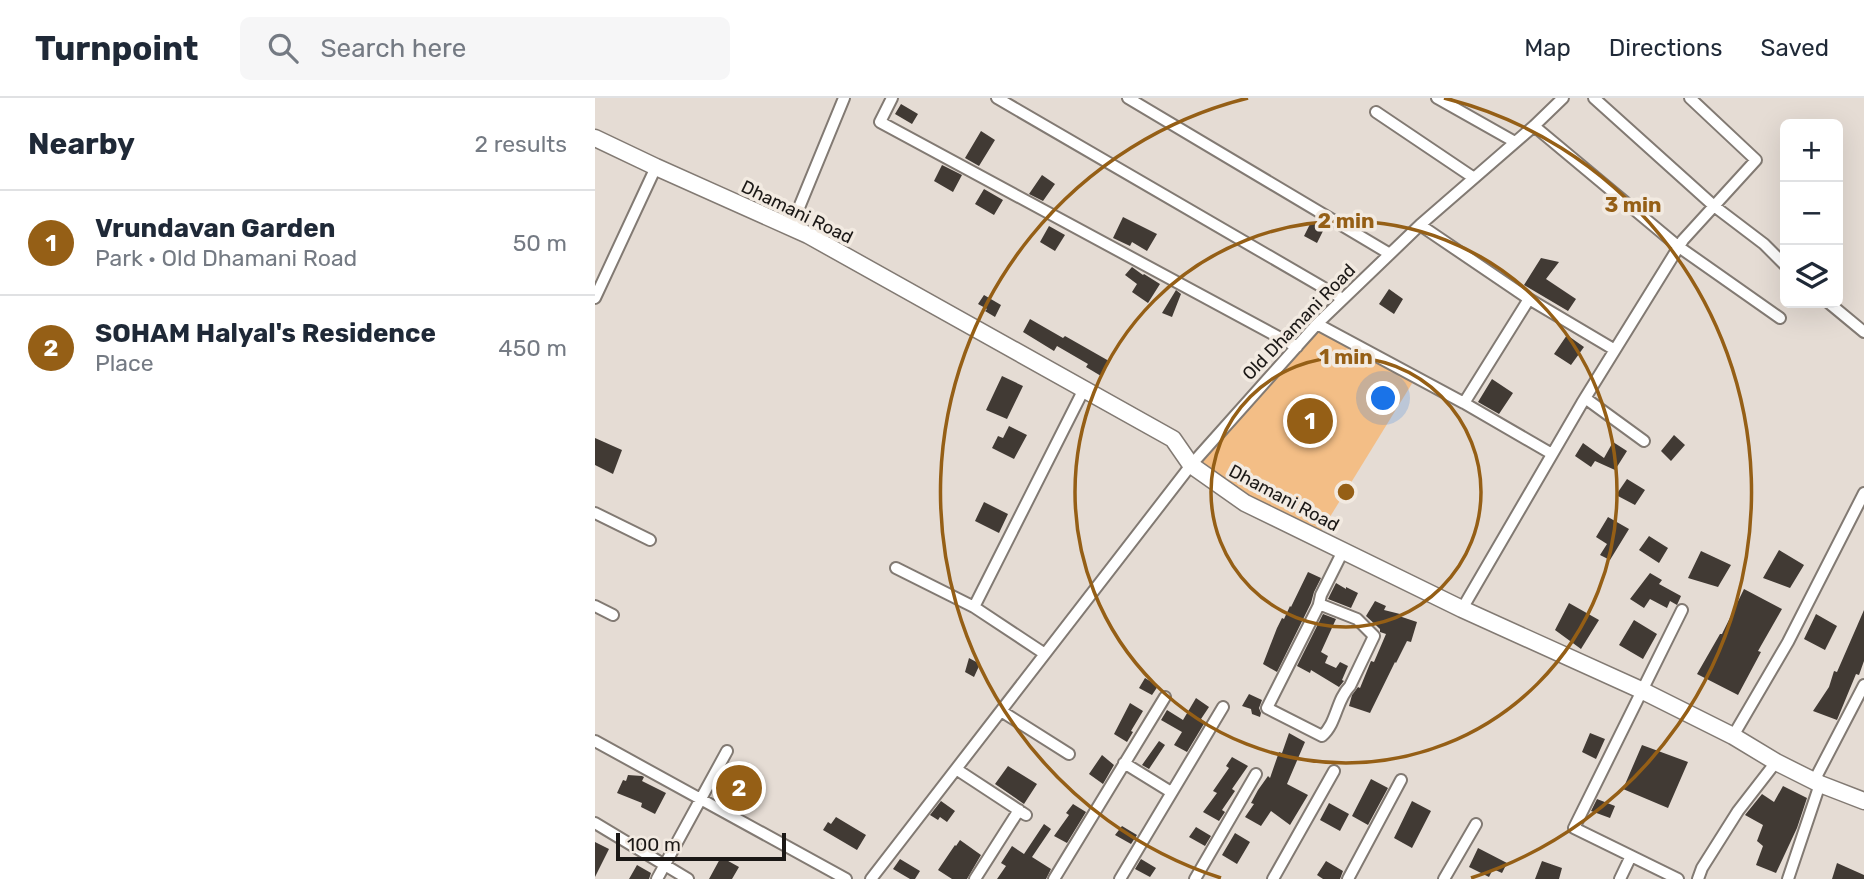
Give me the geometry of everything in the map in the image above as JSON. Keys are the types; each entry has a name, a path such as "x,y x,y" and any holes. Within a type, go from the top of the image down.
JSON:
{"main road":[{"name":"Dhamani Road","path":"595,138 808,235 1084,389 1173,439 1191,465 1245,503 1462,609 1641,690 1733,736 1776,762 1864,801"}],"street":[{"path":"791,228 844,98"},
{"path":"892,98 880,122 1297,347"},
{"path":"997,98 1343,299"},
{"path":"1128,98 1390,254"},
{"path":"1437,98 1515,142"},
{"name":"Old Dhamani Road","path":"874,876 1191,465 1317,324 1420,225 1563,98"},
{"path":"1594,98 1714,206 1780,260"},
{"path":"1462,609 1585,398 1683,240 1756,160 1690,98"},
{"path":"1376,112 1474,178"},
{"path":"1534,126 1679,247 1780,318"},
{"path":"595,299 656,167"},
{"path":"1420,225 1529,299 1615,350"},
{"path":"1464,403 1529,299"},
{"path":"1835,308 1864,332"},
{"path":"1317,324 1552,454"},
{"path":"974,607 1084,389"},
{"path":"1585,398 1644,442"},
{"path":"1733,736 1788,642 1864,493"},
{"path":"595,513 650,540"},
{"path":"1319,605 1268,708 1322,736 1328,731 1345,691 1374,636 1357,619 1319,604 1343,551"},
{"path":"895,568 974,607 1045,654"},
{"path":"595,606 613,615"},
{"path":"1678,879 1574,828 1682,610"},
{"path":"1788,879 1817,782 1864,685"},
{"path":"1054,879 1165,697"},
{"path":"1121,879 1223,707"},
{"path":"1001,712 1069,754"},
{"path":"595,741 846,879"},
{"path":"657,879 727,751"},
{"path":"1698,879 1702,868 1738,811 1776,762"},
{"path":"1125,763 1171,792"},
{"path":"956,769 1023,813 975,879"},
{"path":"1273,879 1334,771"},
{"path":"1195,879 1256,774"},
{"path":"1348,879 1401,780"},
{"path":"595,823 688,879"},
{"path":"1444,879 1476,824"},
{"path":"1620,879 1631,856"},
{"path":"874,876 889,879"}],"shaded area":[{"path":"1317,324 1416,377 1317,538 1191,465"}],"building":[{"path":"901,104 918,114 912,124 895,114"},
{"path":"981,131 995,140 979,166 965,158"},
{"path":"942,165 962,175 953,192 934,181"},
{"path":"1042,175 1055,184 1043,201 1029,194"},
{"path":"984,189 1003,200 994,215 975,204"},
{"path":"1123,217 1157,234 1147,251 1132,242 1130,246 1113,238"},
{"path":"1311,222 1324,229 1317,243 1304,236"},
{"path":"1049,226 1065,235 1055,251 1040,242"},
{"path":"1541,258 1559,262 1546,279 1576,299 1568,311 1524,285"},
{"path":"1132,267 1160,284 1148,303 1132,292 1137,284 1125,275"},
{"path":"1389,289 1403,299 1394,314 1379,304"},
{"path":"1176,290 1181,294 1172,317 1162,313"},
{"path":"984,295 1001,305 995,317 978,304"},
{"path":"1030,319 1109,361 1101,376 1086,367 1088,364 1057,346 1054,351 1023,332"},
{"path":"1567,335 1584,347 1571,365 1554,354"},
{"path":"1002,376 1023,386 1007,419 986,410"},
{"path":"1492,379 1513,393 1499,414 1478,402"},
{"path":"1009,426 1027,435 1014,459 992,448 998,436 1003,438"},
{"path":"1674,435 1685,445 1671,461 1661,451"},
{"path":"595,438 622,450 613,474 595,465"},
{"path":"1613,442 1627,451 1615,470 1595,461 1591,467 1575,456 1583,443 1604,458"},
{"path":"1627,479 1645,490 1635,505 1616,495"},
{"path":"984,502 1008,514 999,533 975,521"},
{"path":"1608,517 1629,529 1610,560 1600,555 1607,544 1596,537"},
{"path":"1649,536 1668,548 1659,563 1639,550"},
{"path":"1779,550 1804,565 1790,588 1763,578"},
{"path":"1701,551 1731,565 1718,587 1688,578"},
{"path":"1308,572 1321,578 1277,672 1263,664 1277,628"},
{"path":"1650,573 1662,580 1659,584 1681,596 1677,605 1670,601 1667,608 1650,599 1644,608 1630,599"},
{"path":"1336,583 1358,593 1351,608 1328,599"},
{"path":"1744,589 1782,609 1758,651 1761,652 1738,695 1697,674 1722,634"},
{"path":"1375,601 1386,606 1384,610 1417,622 1411,642 1407,641 1370,713 1349,706 1352,695 1360,688 1386,634 1380,632 1366,616"},
{"path":"1569,603 1599,620 1581,649 1555,630"},
{"path":"1864,610 1864,661 1837,720 1813,711 1829,687 1834,671 1837,672"},
{"path":"1323,614 1336,619 1321,652 1328,656 1325,663 1336,668 1340,662 1348,666 1342,680 1344,681 1339,687 1311,670 1310,673 1297,666"},
{"path":"1816,614 1837,626 1825,650 1804,639"},
{"path":"1634,620 1657,634 1643,659 1619,645"},
{"path":"969,658 980,664 974,677 965,672"},
{"path":"1145,678 1158,686 1152,695 1139,688"},
{"path":"1249,694 1262,700 1260,717 1252,714 1251,709 1242,706"},
{"path":"1196,698 1209,707 1201,719 1205,722 1187,752 1174,745 1182,732 1161,720 1167,710 1183,720"},
{"path":"1130,703 1143,711 1127,742 1114,734"},
{"path":"1289,733 1305,742 1287,784 1308,795 1290,825 1271,811 1261,826 1245,817 1254,804 1251,803 1258,790 1268,776 1270,778"},
{"path":"1590,733 1605,739 1596,759 1582,752"},
{"path":"1159,741 1165,745 1149,769 1142,765"},
{"path":"1642,745 1688,762 1668,808 1623,789"},
{"path":"1102,755 1114,765 1103,784 1089,774"},
{"path":"1232,757 1248,766 1232,789 1235,791 1222,810 1225,812 1219,821 1203,812 1217,793 1213,791 1229,768 1226,766"},
{"path":"1008,766 1037,784 1024,804 995,784"},
{"path":"738,769 756,779 741,806 723,797"},
{"path":"628,775 642,776 642,781 666,793 655,814 641,807 642,803 617,793"},
{"path":"1371,779 1388,788 1368,825 1352,816"},
{"path":"1783,786 1807,798 1797,828 1776,873 1756,865 1763,846 1757,841 1763,825 1745,815 1762,794 1774,802"},
{"path":"1597,799 1615,806 1610,818 1591,811"},
{"path":"941,801 955,811 947,822 930,815"},
{"path":"1412,801 1431,811 1412,848 1394,838"},
{"path":"1329,803 1349,814 1340,831 1320,820"},
{"path":"1073,804 1086,812 1067,843 1054,836 1069,815 1066,813"},
{"path":"836,817 866,835 857,850 823,830 828,822 831,824"},
{"path":"1044,824 1051,829 1032,857 1051,869 1046,879 997,879 1006,866 1001,863 1012,846 1024,854"},
{"path":"1122,826 1137,835 1131,844 1115,835"},
{"path":"1196,827 1211,836 1205,846 1189,837"},
{"path":"1235,833 1250,842 1237,864 1222,855"},
{"path":"960,840 981,855 967,879 952,879 938,870"},
{"path":"595,842 609,849 595,877"},
{"path":"1478,848 1507,863 1502,873 1493,869 1489,877 1469,867"},
{"path":"721,857 739,867 732,879 709,879"},
{"path":"900,859 920,871 915,879 893,869"},
{"path":"1141,859 1156,868 1150,877 1135,869"},
{"path":"1326,861 1343,871 1340,879 1323,879 1317,875"},
{"path":"1542,861 1562,868 1559,879 1535,879"},
{"path":"1837,863 1864,875 1864,879 1832,879"},
{"path":"637,865 651,873 649,879 629,879"}],"place":[{"name":"Vrundavan Garden","path":"1310,421"},
{"name":"SOHAM Halyal's Residence","path":"739,788"}]}
